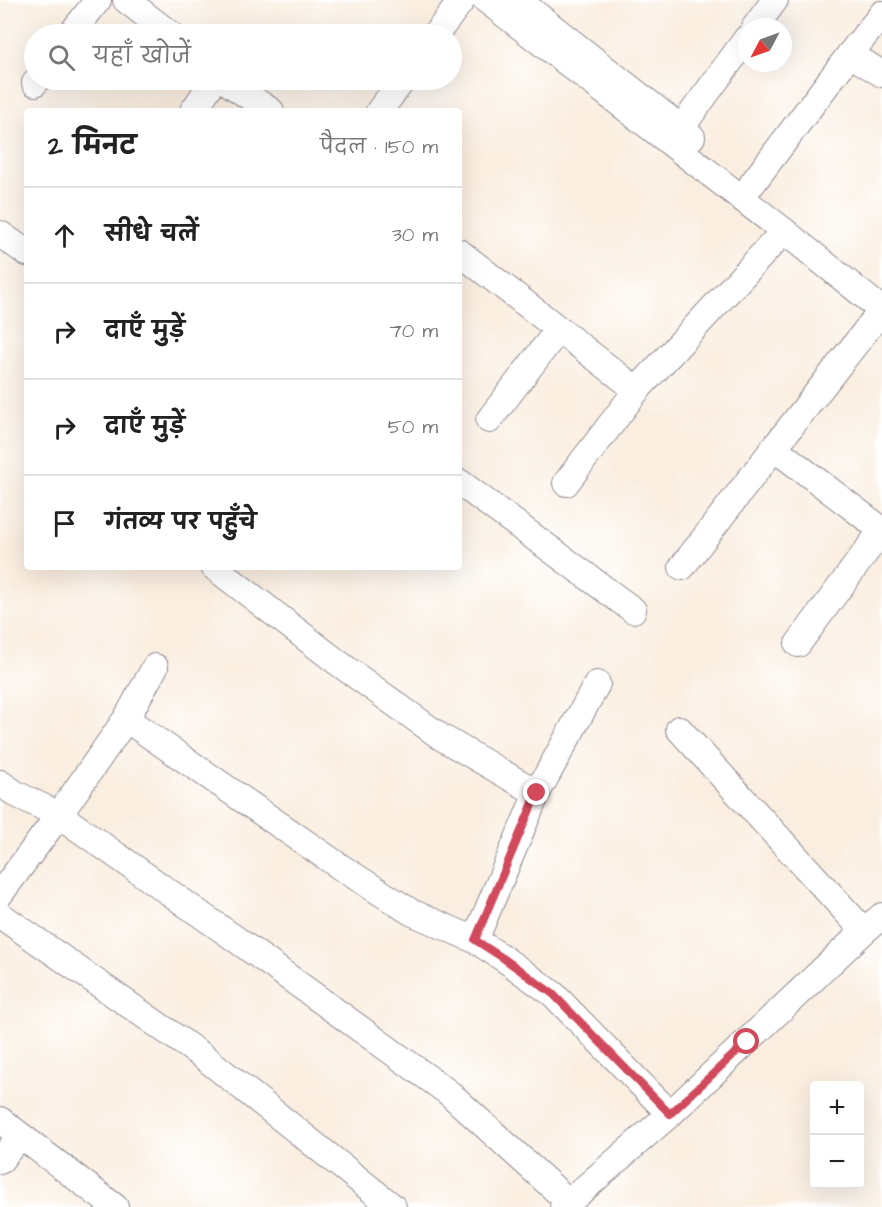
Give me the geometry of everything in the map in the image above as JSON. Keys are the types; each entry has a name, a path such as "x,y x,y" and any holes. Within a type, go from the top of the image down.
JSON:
{"street":[{"path":"80,24 98,0"},
{"path":"126,0 157,24"},
{"path":"444,24 462,0"},
{"path":"486,0 882,310 682,567"},
{"path":"518,0 882,288"},
{"path":"762,18 775,0"},
{"path":"752,184 882,14"},
{"path":"681,128 738,50"},
{"path":"850,54 882,74"},
{"path":"195,108 207,90"},
{"path":"239,90 266,108"},
{"path":"381,108 395,90"},
{"path":"566,483 637,390 784,231"},
{"path":"462,254 637,390"},
{"path":"489,420 558,330"},
{"path":"774,448 882,530 798,644"},
{"path":"462,484 633,610"},
{"path":"218,570 336,662 441,737 537,793"},
{"path":"0,894 126,719 155,667"},
{"path":"475,940 537,793 597,684"},
{"path":"126,719 342,868 411,912 475,940 553,994 670,1114"},
{"path":"0,783 16,794 58,815 237,940 449,1093 566,1205 670,1114 873,924 679,729"},
{"path":"0,915 204,1057 393,1207"},
{"path":"0,1161 10,1128 115,1207"}],"route":[{"path":"537,793 475,940 553,994 670,1114 747,1042"}]}
